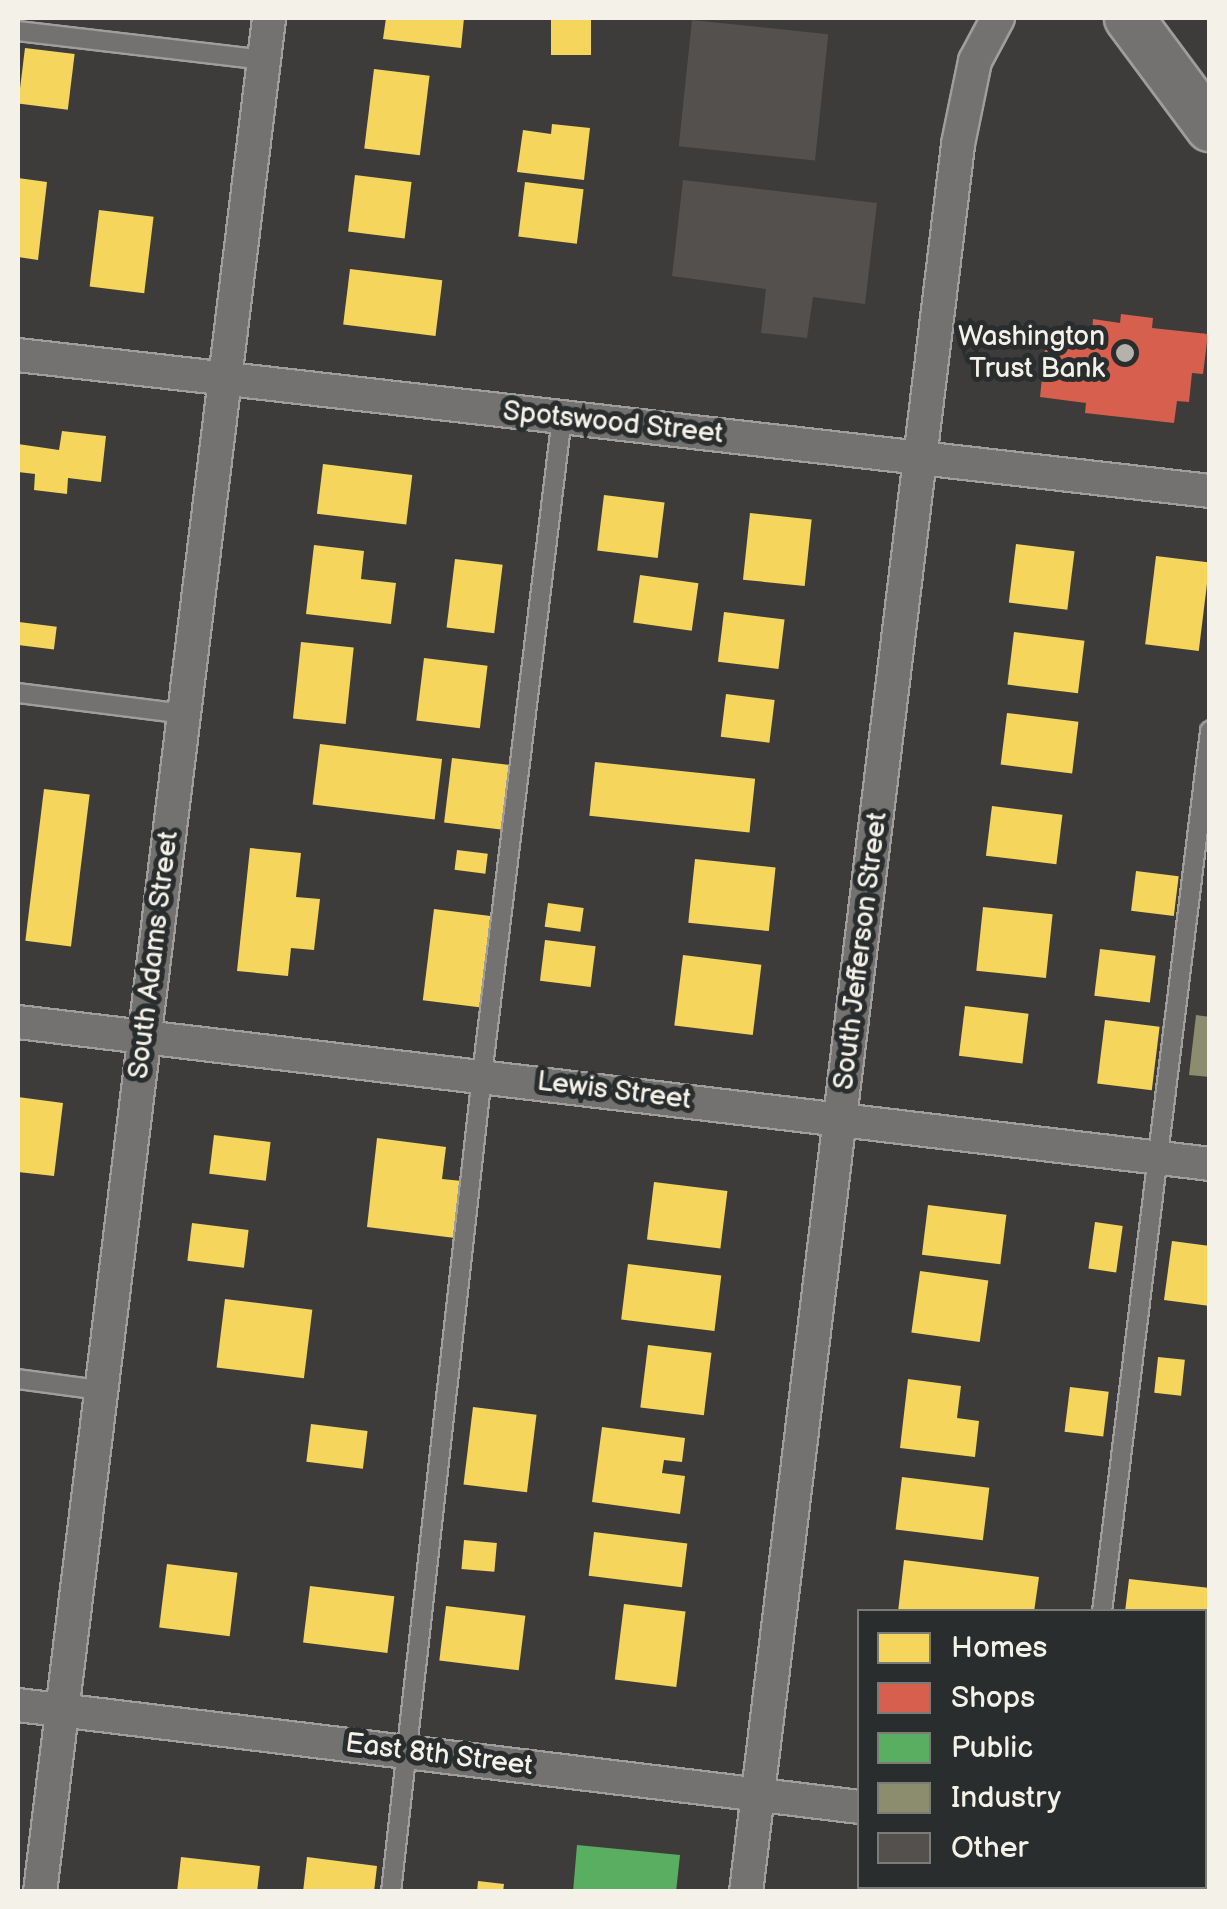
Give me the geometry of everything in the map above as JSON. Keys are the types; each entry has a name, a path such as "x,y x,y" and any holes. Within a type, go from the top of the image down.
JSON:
{"main road":[{"path":"1129,18 1210,128"}],"street":[{"name":"South Adams Street","path":"40,1892 268,18"},
{"name":"South Jefferson Street","path":"746,1892 963,111 982,43 998,18"},
{"name":"Spotswood Street","path":"18,354 1210,491"},
{"name":"Lewis Street","path":"18,1022 482,1074 1210,1164"},
{"name":"East 8th Street","path":"18,1705 857,1807"}],"lane":[{"path":"18,30 264,60"},
{"path":"391,1892 482,1074 562,417"},
{"path":"18,693 185,714"},
{"path":"1102,1609 1210,731"},
{"path":"18,1379 99,1390"}],"building: Homes":[{"path":"386,18 464,18 461,48 383,39"},
{"path":"551,18 591,18 591,55 551,55"},
{"path":"25,48 75,54 68,110 18,104"},
{"path":"374,69 430,76 420,155 364,148"},
{"path":"552,124 590,128 584,180 517,172 523,130 551,134"},
{"path":"355,175 412,182 405,239 348,232"},
{"path":"18,178 47,182 38,260 18,257"},
{"path":"525,182 584,189 577,244 518,237"},
{"path":"99,210 154,217 144,293 90,286"},
{"path":"350,269 442,280 435,336 343,325"},
{"path":"62,431 106,436 101,482 68,478 67,494 34,490 35,474 18,472 18,444 59,450"},
{"path":"323,464 412,475 406,525 317,514"},
{"path":"604,495 665,502 658,558 597,551"},
{"path":"750,513 812,519 805,586 743,580"},
{"path":"1016,544 1075,551 1067,610 1009,603"},
{"path":"314,545 364,551 361,579 396,583 391,624 306,614"},
{"path":"1156,556 1210,563 1199,651 1145,644"},
{"path":"455,559 503,565 494,633 447,627"},
{"path":"640,575 698,583 692,631 633,623"},
{"path":"724,612 785,619 778,669 718,662"},
{"path":"19,622 57,627 54,649 18,645"},
{"path":"1014,632 1084,641 1078,693 1008,685"},
{"path":"301,642 354,648 346,724 293,719"},
{"path":"424,658 488,666 480,728 416,721"},
{"path":"726,694 775,700 769,743 721,737"},
{"path":"1007,713 1078,722 1072,773 1001,765"},
{"path":"320,744 442,759 435,820 313,805"},
{"path":"452,758 511,765 503,830 444,823"},
{"path":"595,762 755,779 749,833 589,816"},
{"path":"44,789 90,795 71,946 25,941"},
{"path":"992,806 1062,815 1056,864 986,856"},
{"path":"250,848 301,853 296,897 320,899 314,950 291,948 288,976 237,971"},
{"path":"457,850 488,854 485,874 455,870"},
{"path":"695,859 776,867 769,931 688,923"},
{"path":"1136,871 1179,876 1174,916 1131,911"},
{"path":"548,903 584,908 580,932 545,927"},
{"path":"983,907 1053,914 1046,978 976,971"},
{"path":"434,909 497,917 485,1008 423,1000"},
{"path":"545,940 596,946 591,987 540,981"},
{"path":"1100,949 1156,956 1150,1002 1094,996"},
{"path":"683,955 761,965 753,1035 674,1025"},
{"path":"965,1006 1029,1014 1022,1063 959,1056"},
{"path":"1105,1020 1160,1027 1152,1090 1097,1084"},
{"path":"18,1097 63,1103 54,1176 18,1172"},
{"path":"214,1135 271,1142 266,1181 209,1174"},
{"path":"377,1138 446,1147 442,1179 462,1181 455,1238 367,1227"},
{"path":"654,1182 727,1191 720,1249 647,1240"},
{"path":"928,1205 1006,1215 1000,1264 922,1255"},
{"path":"1095,1222 1123,1226 1116,1272 1088,1269"},
{"path":"192,1223 249,1230 244,1268 187,1261"},
{"path":"1172,1241 1210,1246 1210,1306 1164,1300"},
{"path":"628,1264 721,1275 714,1331 621,1320"},
{"path":"920,1271 988,1281 980,1342 911,1332"},
{"path":"225,1299 312,1310 304,1378 217,1367"},
{"path":"648,1345 712,1353 704,1415 640,1408"},
{"path":"1158,1357 1185,1360 1181,1396 1154,1393"},
{"path":"908,1379 961,1386 957,1418 979,1421 975,1457 900,1448"},
{"path":"1070,1387 1109,1392 1103,1436 1065,1432"},
{"path":"473,1407 537,1415 527,1492 463,1484"},
{"path":"311,1424 368,1431 363,1469 306,1462"},
{"path":"602,1427 685,1438 682,1462 664,1460 662,1473 685,1476 680,1514 592,1502"},
{"path":"902,1477 989,1488 983,1540 896,1530"},
{"path":"594,1532 687,1543 682,1587 589,1576"},
{"path":"464,1540 497,1543 494,1572 461,1569"},
{"path":"904,1560 1039,1577 1034,1609 898,1609"},
{"path":"167,1564 237,1573 230,1636 159,1628"},
{"path":"1129,1579 1210,1588 1210,1656 1207,1609 1125,1609"},
{"path":"310,1586 394,1596 387,1653 303,1643"},
{"path":"624,1604 686,1612 676,1687 615,1679"},
{"path":"446,1606 525,1616 519,1670 439,1661"},
{"path":"181,1857 260,1866 257,1892 177,1892"},
{"path":"307,1857 377,1866 374,1892 303,1892"},
{"path":"478,1881 504,1884 503,1892 477,1892"}],"building: Shops":[{"name":"Washington Trust Bank","path":"1121,314 1153,318 1152,328 1208,334 1203,374 1192,373 1189,402 1177,401 1174,423 1085,413 1086,403 1040,397 1047,329 1092,334 1093,319 1120,323"}],"building: Public":[{"path":"577,1845 680,1855 676,1892 573,1892"}],"building: Industry":[{"path":"1196,1015 1210,1017 1210,1077 1189,1075"}],"building: Other":[{"path":"692,20 828,34 815,161 679,146"},
{"path":"683,180 877,203 865,304 813,297 807,338 761,333 766,289 672,276"}],"place":[{"name":"Washington Trust Bank","path":"1125,353"}]}
